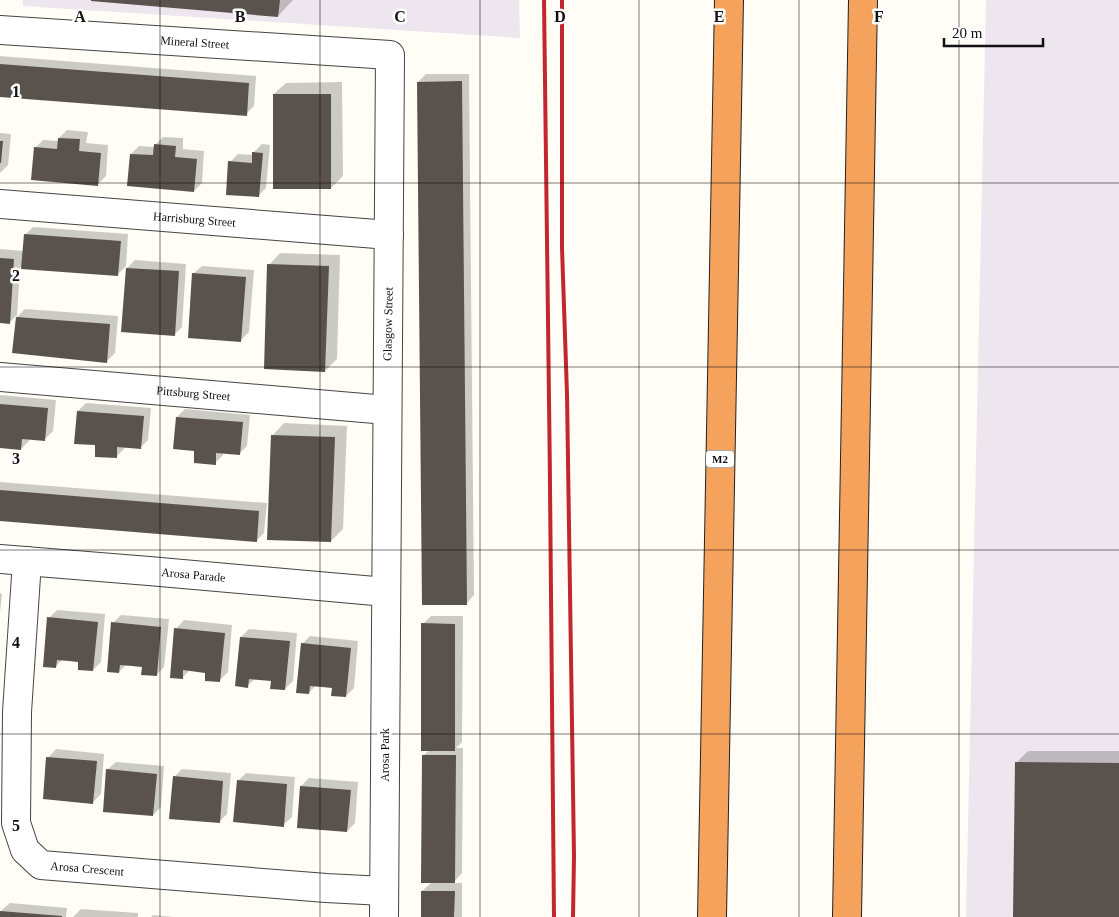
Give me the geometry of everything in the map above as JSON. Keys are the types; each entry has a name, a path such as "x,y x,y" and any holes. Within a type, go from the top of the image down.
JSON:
{"highway":[{"name":"M2","path":"712,917 729,0"},
{"path":"847,917 864,0"}],"street":[{"name":"Mineral Street","path":"0,30 390,55"},
{"name":"Glasgow Street","path":"386,592 390,55"},
{"name":"Harrisburg Street","path":"0,204 389,235"},
{"name":"Pittsburg Street","path":"0,377 387,410"},
{"name":"Arosa Parade","path":"13,560 386,592"},
{"name":"Arosa Crescent","path":"13,560 16,823 25,850 41,865 326,888 384,904"},
{"name":"Arosa Park","path":"384,904 386,592"}],"shaded area":[{"path":"23,0 519,0 520,38 23,6"},
{"path":"986,0 1119,0 1119,917 966,917"}],"building":[{"path":"91,0 280,0 278,17"},
{"path":"0,64 249,83 247,116 0,97"},
{"path":"462,81 467,605 422,605 417,82"},
{"path":"273,94 331,94 331,189 273,189"},
{"path":"58,138 80,139 79,151 101,153 98,186 31,180 34,147 57,149"},
{"path":"0,141 3,141 1,163 0,163"},
{"path":"154,144 176,146 175,157 197,159 194,192 127,186 130,154 153,155"},
{"path":"252,152 263,153 259,197 226,195 228,161 252,163"},
{"path":"24,234 121,241 118,276 21,269"},
{"path":"0,258 14,259 10,324 0,323"},
{"path":"267,264 329,266 325,372 264,369"},
{"path":"126,268 179,271 175,336 121,332"},
{"path":"192,273 246,277 241,342 188,338"},
{"path":"16,317 110,324 107,363 12,353"},
{"path":"0,404 48,408 45,441 22,439 21,450 0,448"},
{"path":"77,411 144,416 141,449 117,447 117,458 95,457 95,445 74,444"},
{"path":"176,417 243,422 240,455 216,453 216,465 194,463 194,451 173,449"},
{"path":"271,435 335,437 331,542 267,540"},
{"path":"0,490 259,511 257,542 0,521"},
{"path":"47,617 98,622 93,671 78,670 78,662 57,660 56,668 43,667"},
{"path":"111,622 161,627 157,676 141,675 142,667 120,665 119,673 107,672"},
{"path":"421,623 455,624 455,751 421,751"},
{"path":"174,628 225,633 220,682 205,681 205,673 183,670 183,679 170,678"},
{"path":"240,637 290,641 285,690 270,689 271,681 249,679 248,688 235,686"},
{"path":"301,643 351,648 346,697 331,696 332,688 310,686 309,694 296,693"},
{"path":"422,755 456,755 455,883 421,883"},
{"path":"46,757 97,761 93,804 43,799"},
{"path":"1015,762 1119,763 1119,917 1013,917"},
{"path":"106,769 157,774 153,816 103,812"},
{"path":"173,776 223,781 220,823 169,819"},
{"path":"237,780 287,784 284,827 233,822"},
{"path":"300,786 351,790 347,832 297,828"},
{"path":"421,891 455,891 454,917 421,917"},
{"path":"0,911 62,916 62,917 0,917"}],"railway":[{"path":"544,0 548,229 554,917"},
{"path":"562,0 562,248 567,394 574,856 573,917"}]}
